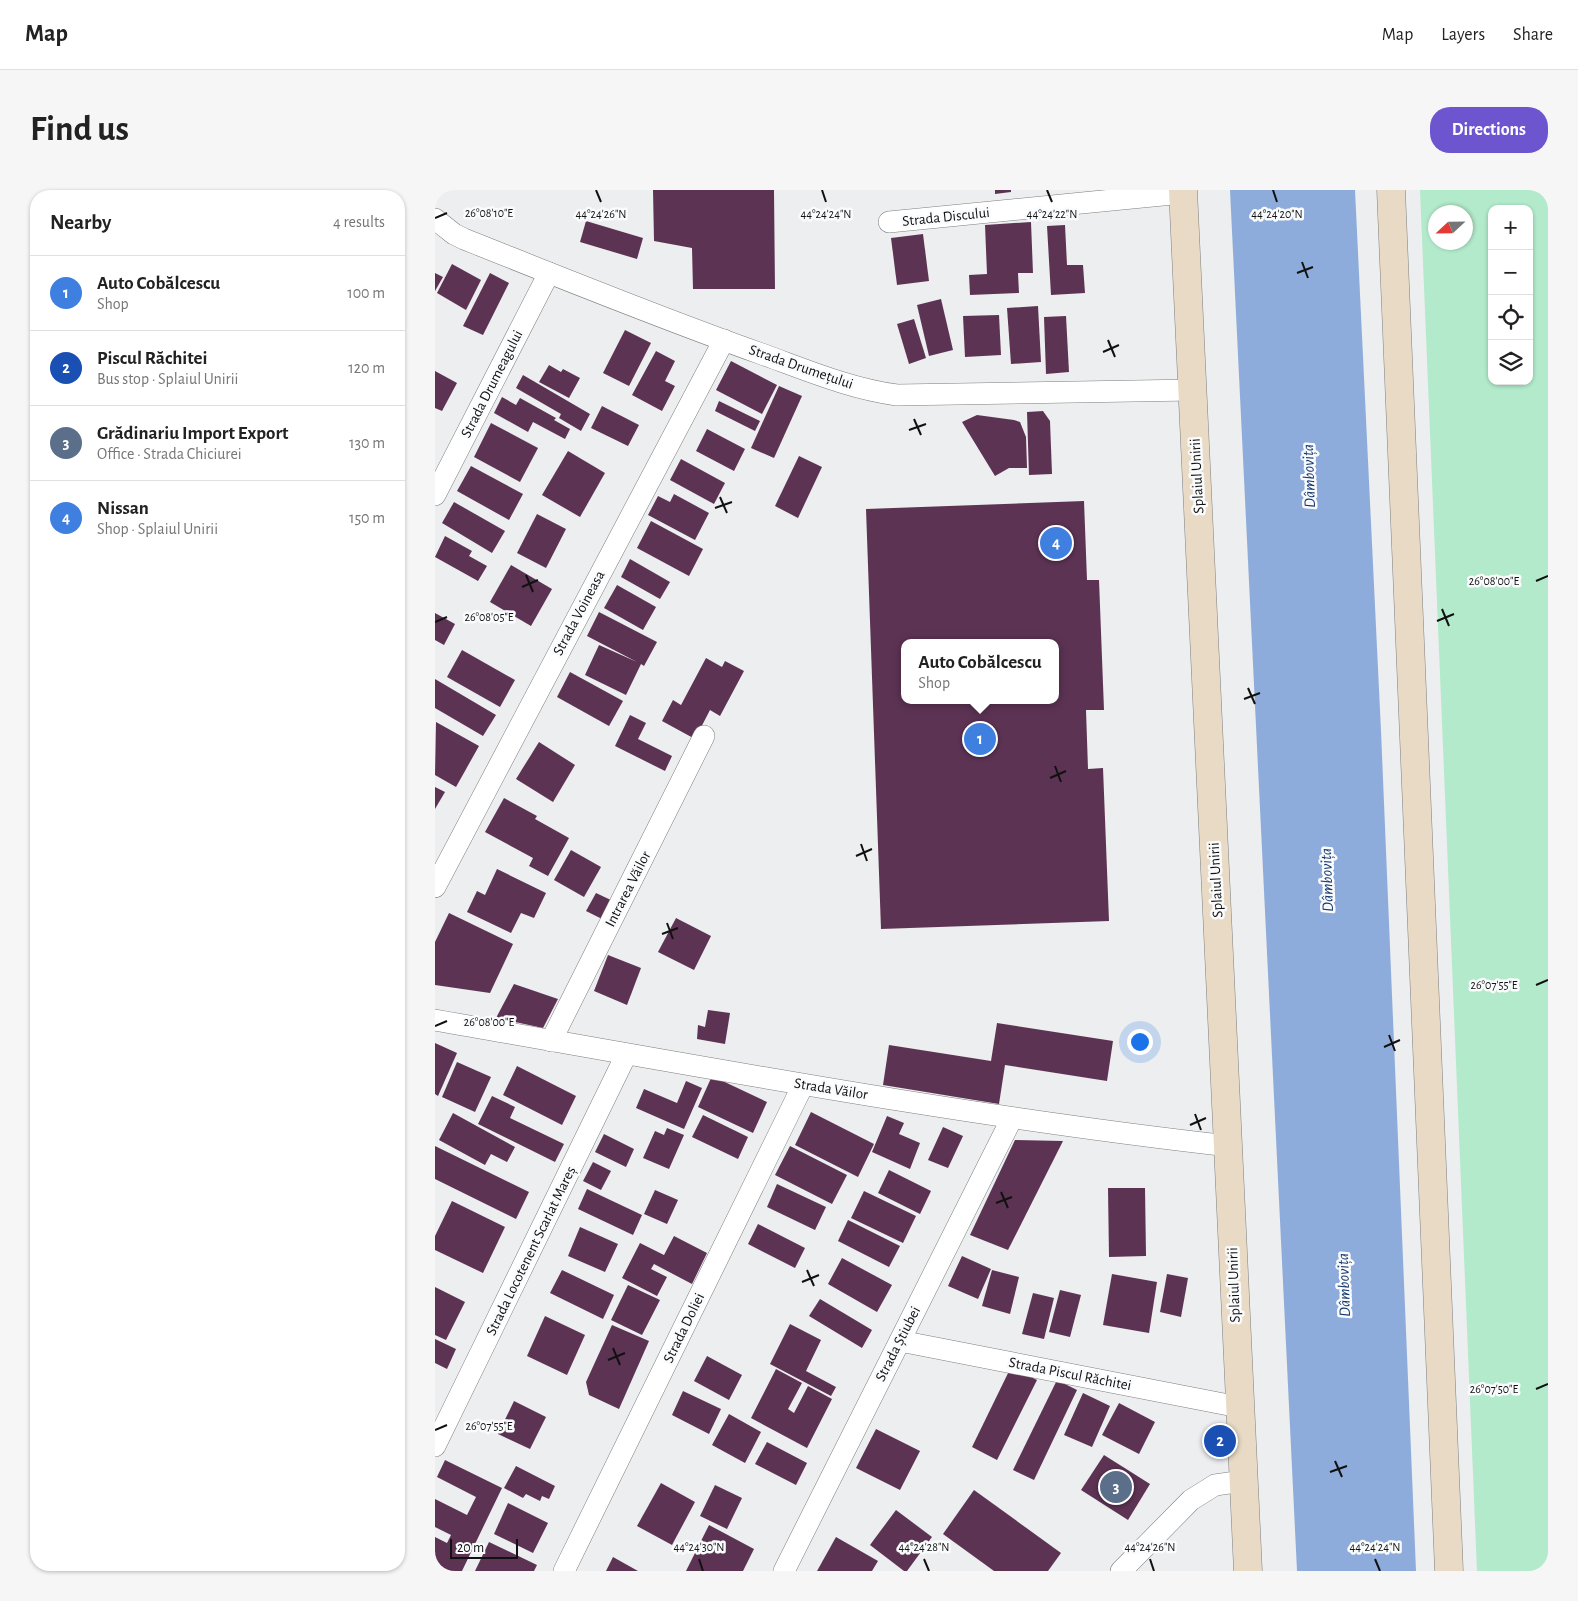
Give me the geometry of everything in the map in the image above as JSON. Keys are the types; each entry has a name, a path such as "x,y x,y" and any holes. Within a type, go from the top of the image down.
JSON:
{"main road":[{"path":"1391,190 1449,1571"},
{"name":"Splaiul Unirii","path":"1183,191 1248,1571"}],"street":[{"name":"Strada Discului","path":"889,222 1183,191"},
{"name":"Strada Drumețului","path":"435,219 454,234 464,239 549,273 724,340 873,391 897,395 1193,390"},
{"name":"Strada Drumeagului","path":"435,495 549,273"},
{"name":"Strada Voineasa","path":"435,887 724,340"},
{"name":"Intrarea Văilor","path":"551,1041 704,736"},
{"name":"Strada Văilor","path":"435,1020 803,1085 1012,1118 1229,1146"},
{"name":"Strada Locotenent Scarlat Mareș","path":"435,1446 626,1055"},
{"name":"Strada Doliei","path":"564,1571 803,1085"},
{"name":"Strada Știubei","path":"784,1571 1012,1118"},
{"name":"Strada Piscul Răchitei","path":"900,1341 1239,1407"},
{"path":"1121,1571 1191,1500 1215,1485 1243,1481"}],"green space":[{"path":"1420,190 1548,190 1548,1571 1477,1571"}],"water":[{"name":"Dâmbovița","path":"1230,190 1355,190 1381,731 1416,1571 1297,1571"}],"building":[{"path":"653,190 774,190 775,289 693,289 692,248 654,241"},
{"path":"995,190 1011,190 1011,192 995,194"},
{"path":"586,221 643,238 637,259 580,242"},
{"path":"1031,222 1033,273 1018,273 1019,293 970,295 969,275 987,274 985,225"},
{"path":"1065,225 1067,265 1083,265 1085,293 1051,295 1047,226"},
{"path":"923,234 929,281 897,285 891,238"},
{"path":"452,264 481,280 466,310 437,293"},
{"path":"435,273 443,277 435,291"},
{"path":"490,273 509,283 483,335 463,326"},
{"path":"941,299 953,350 929,356 917,305"},
{"path":"1038,306 1041,362 1011,364 1007,308"},
{"path":"999,315 1001,355 965,357 963,316"},
{"path":"1066,316 1069,372 1046,374 1044,317"},
{"path":"914,319 926,358 909,364 897,324"},
{"path":"625,330 651,343 629,386 603,373"},
{"path":"656,351 675,361 665,381 675,386 662,411 632,395"},
{"path":"731,361 777,385 762,414 716,390"},
{"path":"549,365 561,372 563,369 580,378 569,398 539,382"},
{"path":"435,371 457,383 442,411 435,408"},
{"path":"523,375 590,414 581,431 559,418 561,414 516,388"},
{"path":"779,386 802,396 774,458 751,448"},
{"path":"502,397 516,405 520,398 556,418 554,420 570,429 565,439 533,422 528,432 494,413"},
{"path":"719,401 760,421 755,431 715,411"},
{"path":"602,406 639,425 628,446 591,428"},
{"path":"1043,411 1050,421 1052,474 1029,475 1027,412"},
{"path":"977,415 1020,422 1026,437 1027,468 1009,468 995,476 962,422"},
{"path":"491,423 538,448 520,482 474,457"},
{"path":"707,429 745,449 734,471 696,451"},
{"path":"568,451 605,473 580,517 542,495"},
{"path":"799,456 822,467 798,518 775,506"},
{"path":"681,459 725,483 714,504 670,480"},
{"path":"471,466 523,494 509,520 457,491"},
{"path":"674,494 709,513 695,540 648,515 658,496 670,502"},
{"path":"1084,501 1087,580 1099,580 1104,710 1086,710 1088,769 1103,768 1109,921 881,929 866,509"},
{"path":"454,502 505,531 492,553 442,523"},
{"path":"537,514 566,529 546,568 517,553"},
{"path":"651,521 703,549 689,576 637,548"},
{"path":"445,536 472,551 469,556 487,566 478,581 435,557"},
{"path":"630,559 670,582 660,599 621,577"},
{"path":"511,565 552,589 531,626 490,602"},
{"path":"617,585 656,607 643,630 604,608"},
{"path":"599,612 657,642 644,666 641,664 626,695 585,675 599,645 637,662 587,636"},
{"path":"435,613 455,624 444,645 435,640"},
{"path":"462,650 515,680 500,707 447,677"},
{"path":"706,658 722,667 725,661 744,671 720,716 710,710 695,739 662,721 673,700 681,705"},
{"path":"570,672 623,701 609,726 557,697"},
{"path":"435,679 496,715 483,736 435,708"},
{"path":"630,715 646,723 638,739 672,756 665,771 615,746"},
{"path":"436,722 479,746 456,787 435,775"},
{"path":"539,742 575,765 553,802 516,779"},
{"path":"435,787 445,792 435,809"},
{"path":"504,798 537,816 535,819 569,838 548,876 529,866 533,858 485,832"},
{"path":"571,850 601,867 584,897 554,880"},
{"path":"497,869 546,893 534,918 521,913 511,933 467,912 477,891 485,895"},
{"path":"596,893 615,902 606,921 586,911"},
{"path":"449,913 513,944 490,993 435,985 435,942"},
{"path":"676,918 711,936 694,970 658,952"},
{"path":"608,955 641,968 627,1005 594,991"},
{"path":"514,984 558,999 543,1028 496,1018"},
{"path":"708,1010 730,1013 725,1044 697,1039 698,1025 705,1027"},
{"path":"997,1023 1113,1041 1107,1081 1005,1065 999,1104 883,1085 889,1045 991,1061"},
{"path":"435,1043 457,1053 438,1096 435,1094"},
{"path":"457,1062 491,1077 475,1112 442,1097"},
{"path":"517,1066 576,1096 562,1125 503,1095"},
{"path":"712,1076 767,1102 753,1133 698,1107"},
{"path":"686,1081 702,1088 684,1129 636,1108 644,1089 677,1103"},
{"path":"492,1096 515,1107 510,1118 564,1144 555,1162 478,1124"},
{"path":"811,1112 874,1144 858,1177 795,1145"},
{"path":"453,1113 515,1147 507,1162 491,1154 485,1165 439,1140"},
{"path":"703,1115 748,1137 738,1159 692,1137"},
{"path":"887,1116 904,1123 899,1134 920,1143 910,1169 872,1152"},
{"path":"943,1127 963,1136 948,1168 928,1160"},
{"path":"667,1128 684,1135 669,1169 643,1158 655,1131 664,1135"},
{"path":"604,1134 634,1149 626,1167 595,1152"},
{"path":"1015,1140 1063,1141 1008,1250 970,1235"},
{"path":"435,1146 529,1192 516,1219 435,1179"},
{"path":"790,1146 847,1175 832,1204 775,1175"},
{"path":"593,1162 611,1171 601,1190 583,1181"},
{"path":"889,1170 931,1191 920,1214 878,1193"},
{"path":"777,1184 826,1207 815,1230 767,1207"},
{"path":"1108,1188 1145,1188 1146,1256 1109,1257"},
{"path":"587,1189 642,1215 633,1235 578,1209"},
{"path":"655,1190 678,1200 667,1224 644,1214"},
{"path":"864,1191 916,1216 903,1243 851,1218"},
{"path":"452,1201 505,1227 483,1273 435,1250 435,1236"},
{"path":"848,1220 900,1246 889,1267 838,1241"},
{"path":"758,1224 805,1248 795,1268 748,1244"},
{"path":"580,1227 618,1244 605,1272 568,1256"},
{"path":"674,1236 707,1253 692,1284 654,1264 651,1269 667,1277 657,1296 622,1278 640,1243 664,1255"},
{"path":"962,1256 991,1269 978,1299 948,1286"},
{"path":"842,1258 892,1285 877,1312 828,1284"},
{"path":"562,1270 614,1295 603,1319 550,1293"},
{"path":"992,1270 1019,1277 1010,1314 982,1306"},
{"path":"1112,1274 1157,1282 1149,1333 1103,1325"},
{"path":"1167,1274 1188,1278 1181,1317 1160,1312"},
{"path":"628,1285 660,1300 642,1335 611,1320"},
{"path":"435,1287 465,1302 446,1340 435,1335"},
{"path":"1060,1290 1081,1295 1070,1337 1049,1332"},
{"path":"1033,1293 1054,1298 1044,1339 1022,1334"},
{"path":"820,1299 872,1330 862,1348 809,1316"},
{"path":"545,1316 585,1335 567,1375 527,1356"},
{"path":"790,1324 821,1340 806,1371 836,1387 831,1396 770,1364"},
{"path":"612,1325 649,1341 619,1409 589,1395 586,1382"},
{"path":"435,1339 456,1349 447,1369 435,1363"},
{"path":"707,1356 742,1375 729,1400 694,1381"},
{"path":"1011,1367 1037,1380 997,1460 972,1447"},
{"path":"776,1369 802,1383 788,1409 794,1413 808,1386 832,1399 807,1448 751,1418"},
{"path":"1057,1380 1077,1390 1034,1480 1013,1470"},
{"path":"683,1391 721,1409 709,1434 672,1415"},
{"path":"1083,1393 1110,1406 1092,1447 1064,1435"},
{"path":"514,1401 546,1417 530,1449 498,1434"},
{"path":"1119,1403 1155,1422 1139,1454 1102,1435"},
{"path":"729,1414 761,1432 745,1463 712,1445"},
{"path":"876,1429 920,1451 900,1490 856,1468"},
{"path":"767,1442 807,1463 796,1485 755,1464"},
{"path":"1104,1455 1150,1484 1128,1520 1081,1490"},
{"path":"445,1460 502,1488 462,1571 441,1571 435,1568 435,1537 447,1543 451,1535 435,1527 435,1499 467,1515 476,1497 437,1477"},
{"path":"516,1466 555,1486 549,1499 542,1496 540,1501 526,1494 523,1498 504,1488"},
{"path":"661,1483 695,1502 672,1545 637,1526"},
{"path":"715,1485 742,1498 727,1529 700,1516"},
{"path":"974,1490 1061,1553 1048,1571 994,1571 943,1534"},
{"path":"508,1503 548,1523 533,1553 494,1534"},
{"path":"896,1510 932,1537 907,1571 904,1571 870,1545"},
{"path":"709,1525 754,1549 743,1571 686,1571"},
{"path":"836,1537 878,1561 872,1571 817,1571"},
{"path":"489,1542 537,1565 534,1571 475,1571"},
{"path":"613,1557 638,1571 606,1571"}],"place":[{"name":"Nissan","path":"1056,543"},
{"name":"Auto Cobălcescu","path":"980,739"},
{"name":"Piscul Răchitei","path":"1220,1441"},
{"name":"Grădinariu Import Export","path":"1116,1487"}]}
